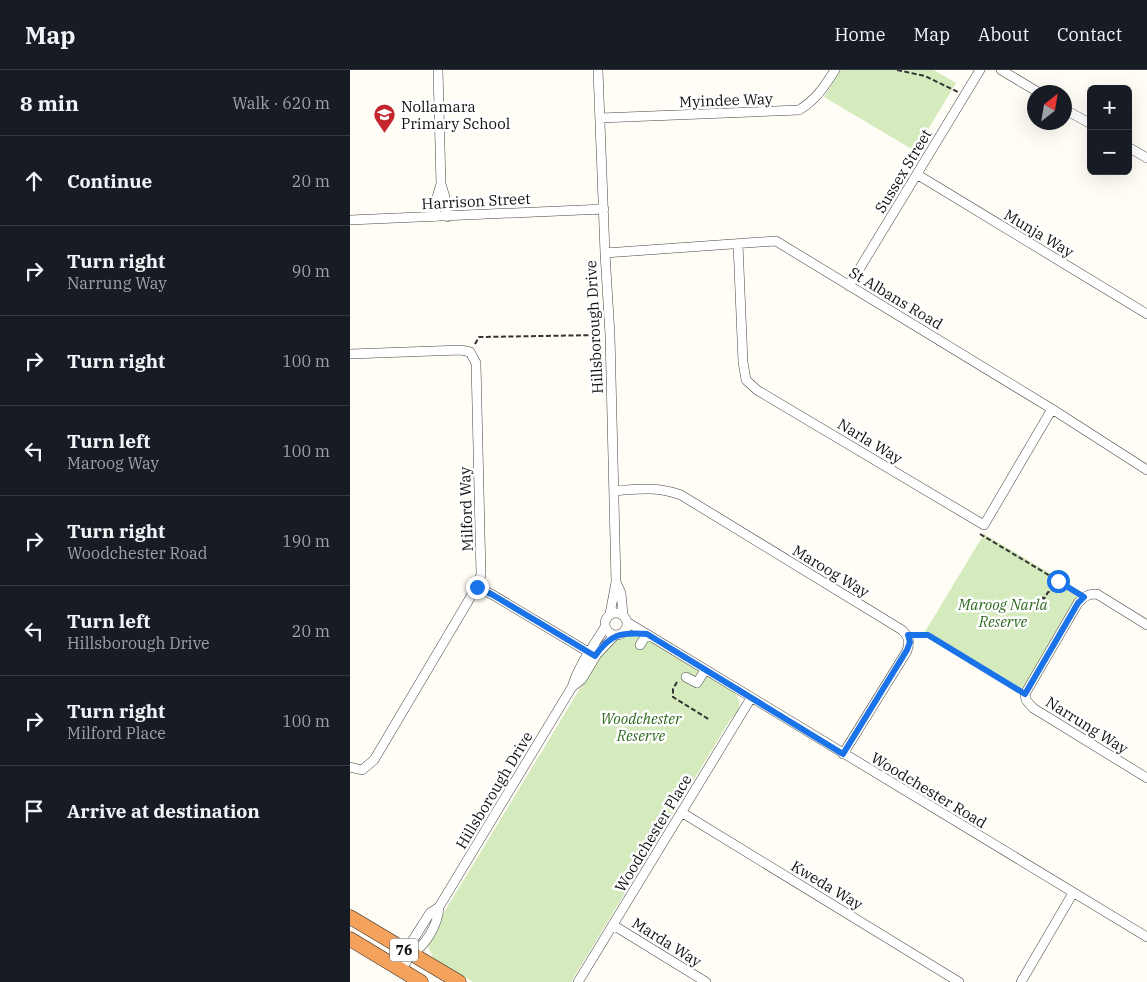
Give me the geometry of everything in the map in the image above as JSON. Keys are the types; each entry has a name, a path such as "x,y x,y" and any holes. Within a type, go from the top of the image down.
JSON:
{"highway":[{"name":"76","path":"350,917 459,982"},
{"name":"76","path":"350,939 421,982"}],"street":[{"path":"438,70 441,184 445,197 447,217"},
{"name":"Hillsborough Drive","path":"598,70 610,335 616,582 610,614"},
{"name":"Myindee Way","path":"600,118 799,110 810,104 820,93 835,70"},
{"name":"Sussex Street","path":"849,286 980,70"},
{"path":"1001,70 1027,85"},
{"path":"1072,113 1087,122"},
{"path":"1132,149 1147,158"},
{"name":"Munja Way","path":"918,175 1147,314"},
{"path":"435,217 437,197 441,184"},
{"name":"Harrison Street","path":"350,220 604,209"},
{"name":"St Albans Road","path":"605,252 776,241 1052,409 1147,470"},
{"name":"Narla Way","path":"738,244 743,362 746,380 757,390 984,525 1052,409"},
{"path":"350,354 461,350 470,352"},
{"name":"Milford Way","path":"350,767 362,770 374,760 477,587 481,575 476,363 470,352"},
{"name":"Maroog Way","path":"614,492 654,488 668,490 681,495 908,635"},
{"name":"Hillsborough Drive","path":"616,582 621,593 625,619"},
{"path":"477,587 592,654"},
{"path":"1084,597 1089,594 1097,594 1147,625"},
{"name":"Narrung Way","path":"1084,597 1078,603 1025,694 1026,700 1033,708 1147,778"},
{"path":"617,635 625,630 625,619 618,613 610,614 606,618 605,627 607,632 617,635 647,634 640,645"},
{"name":"Woodchester Road","path":"625,619 705,670 1147,937"},
{"name":"Hillsborough Drive","path":"401,970 411,954 411,943 430,914 439,907 572,687 576,674 592,654 605,627"},
{"name":"Hillsborough Drive","path":"592,654 617,635"},
{"path":"843,754 907,650 910,642 908,635"},
{"path":"686,677 697,683 705,670"},
{"name":"Woodchester Place","path":"578,982 751,698"},
{"name":"Kweda Way","path":"681,812 959,982"},
{"path":"1021,982 1072,893"},
{"name":"Marda Way","path":"613,925 706,982"}],"path":[{"path":"897,70 925,76 964,95"},
{"path":"470,352 479,338 610,335"},
{"path":"980,534 1084,597"},
{"path":"1042,597 1044,599 1048,592 1051,592 1058,581"},
{"path":"908,635 928,635 1025,694"},
{"path":"677,682 673,689 673,697 710,720"}],"green space":[{"path":"841,70 934,70 956,83 915,151 824,97"},
{"name":"Maroog Narla Reserve","path":"984,534 1082,592 1022,693 923,635"},
{"name":"Woodchester Reserve","path":"623,636 637,636 656,644 735,693 739,700 738,711 730,720 571,982 473,982 433,958 427,944 429,937 604,649 611,640"}],"place":[{"name":"Nollamara Primary School","path":"385,134"}],"route":[{"path":"477,587 595,656 615,636 634,633 647,634 843,754 907,650 910,642 908,635 928,635 1025,694 1078,603 1084,597 1058,581"}]}
